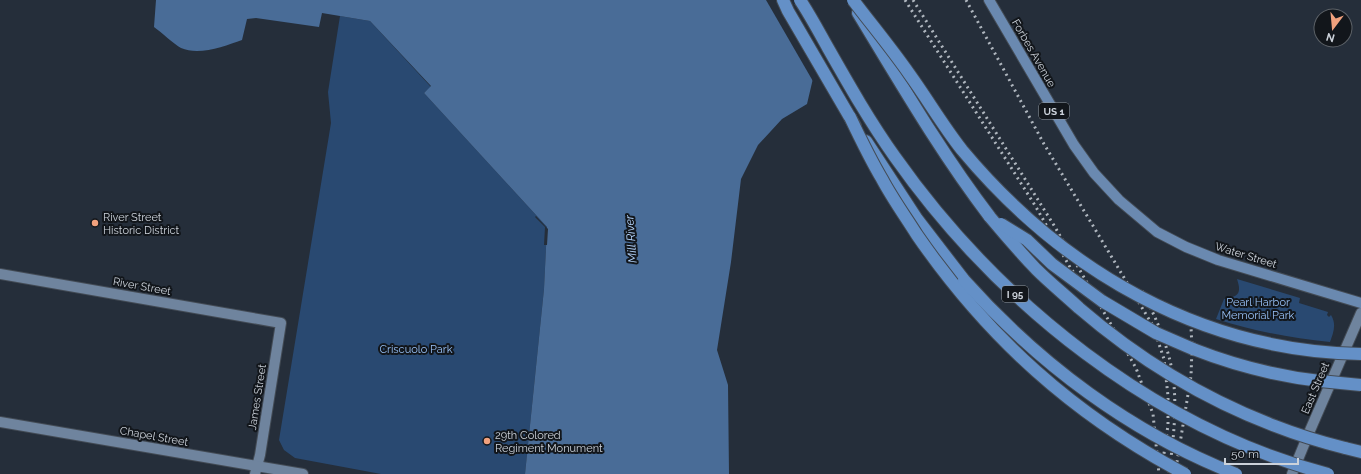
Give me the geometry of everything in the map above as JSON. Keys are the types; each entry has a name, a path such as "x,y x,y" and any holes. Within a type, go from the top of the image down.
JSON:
{"highway":[{"path":"784,0 788,12 850,117 917,218 948,260 982,300 1028,346 1064,375 1117,413 1170,444 1236,474"},
{"name":"I 95","path":"800,0 856,96 895,157 916,186 940,215 1013,292 1067,339 1095,360 1125,381 1168,407 1218,434 1285,461 1328,474"},
{"path":"851,0 900,83 968,188 990,217 1037,270 1063,294 1119,340 1179,380 1210,397 1275,426 1310,438 1361,452"},
{"path":"851,0 910,75 936,115 977,167 1040,229 1086,264 1131,293 1204,326 1277,345 1322,352 1361,354"},
{"path":"850,117 882,179 904,214 945,273 968,302 992,328 1043,378 1099,422 1141,449 1185,474"},
{"path":"990,217 1027,240 1052,264 1086,290 1119,312 1156,333 1229,362 1283,376 1361,385"},
{"path":"1320,381 1361,379"}],"main road":[{"name":"Forbes Avenue","path":"989,0 1083,159 1106,186 1133,212"},
{"name":"Water Street","path":"1133,212 1157,232 1202,254 1361,302"},
{"name":"River Street","path":"0,274 281,323"},
{"name":"East Street","path":"1292,474 1361,313"},
{"name":"James Street","path":"256,470 281,323"},
{"name":"Chapel Street","path":"0,422 256,470 303,474"}],"green space":[{"name":"Criscuolo Park","path":"340,16 370,21 431,87 424,93 547,227 544,289 525,474 381,474 295,458 284,450 279,440 331,123 328,92"},
{"name":"Pearl Harbor Memorial Park","path":"1237,279 1300,298 1299,303 1328,312 1327,315 1329,317 1331,315 1334,322 1330,342 1272,334 1216,319 1224,299 1236,296 1238,294 1239,288"}],"water":[{"name":"Mill River","path":"156,0 799,0 815,70 807,104 782,119 758,145 741,179 731,262 717,350 728,385 729,474 525,474 544,289 547,227 424,93 431,86 370,21 322,13 319,27 256,18 247,19 242,40 204,51 196,51 181,48 154,27"}],"pier":[{"path":"766,0 801,0 817,69 814,83"},
{"path":"536,216 548,229 547,245 544,245 545,227 535,217"}],"railway":[{"path":"905,0 1036,207 1071,269 1082,283"},
{"path":"913,0 1055,227 1136,368 1153,414 1159,474"},
{"path":"966,0 1044,144 1153,326 1164,359 1168,396 1168,425 1162,468"},
{"path":"1142,291 1153,312 1162,335 1174,381 1175,412 1169,474"},
{"path":"1175,474 1191,376 1191,327"}],"place":[{"name":"River Street Historic District","path":"95,223"},
{"name":"29th Colored Regiment Monument","path":"487,441"}]}
